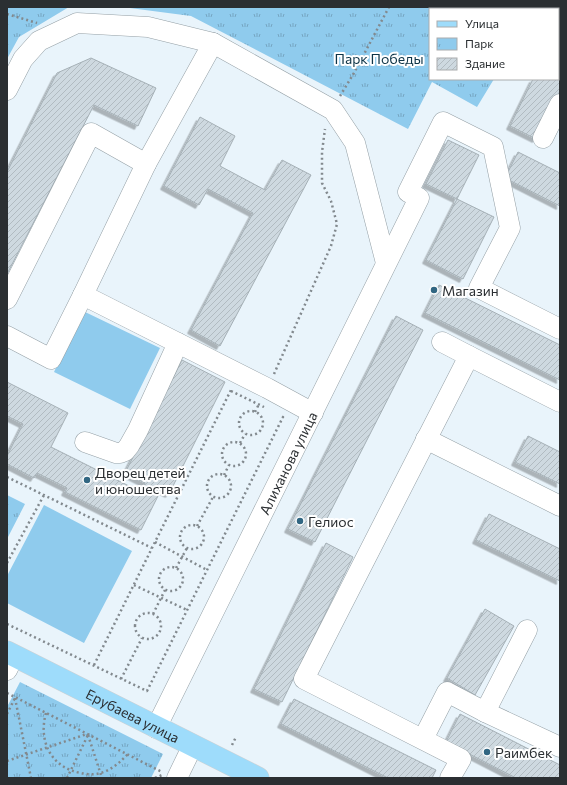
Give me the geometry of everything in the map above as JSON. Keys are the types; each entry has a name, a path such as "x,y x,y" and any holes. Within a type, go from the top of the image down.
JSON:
{"main road":[{"name":"Ерубаева улица","path":"9,659 193,745 258,778"}],"street":[{"path":"7,90 23,59 39,41 77,23 148,27 213,43 333,110 356,143 386,263"},
{"path":"7,336 51,359 146,164 213,43"},
{"path":"543,138 560,104"},
{"name":"Алиханова улица","path":"156,728 419,198 408,192 443,122 493,147 510,228 479,288 560,329"},
{"path":"7,299 91,133 146,164"},
{"path":"83,295 178,344 235,383 263,397 313,413"},
{"path":"442,342 560,402"},
{"path":"85,442 116,453 125,451 138,430 178,344"},
{"path":"450,778 461,759 304,679 469,356"},
{"path":"426,439 560,506"},
{"path":"485,712 526,630"},
{"path":"423,739 447,692 485,712 560,746"},
{"path":"171,776 193,745"}],"path":[{"path":"255,412 332,246 337,224 331,201 322,184 322,152 326,121 354,73 388,7"},
{"path":"7,14 40,24"},
{"path":"94,665 235,383 263,397"},
{"path":"263,397 265,408"},
{"path":"251,410 255,412 262,418 263,424 261,430 256,434 244,434 238,423 240,417 245,412 251,410"},
{"path":"7,624 147,691 283,417 277,414"},
{"path":"240,443 244,434"},
{"path":"228,443 240,443 245,448 247,455 244,461 240,465 229,465 223,460 222,454 224,448 228,443"},
{"path":"224,475 229,465"},
{"path":"219,473 225,475 230,480 231,486 229,493 224,497 213,497 208,492 206,485 208,480 212,475 219,473"},
{"path":"7,477 152,548"},
{"path":"7,562 44,495"},
{"path":"197,526 213,497"},
{"path":"193,524 197,526 203,531 205,538 202,544 198,548 186,548 181,543 180,537 182,531 186,526 193,524"},
{"path":"155,542 207,570"},
{"path":"176,568 186,548"},
{"path":"170,567 176,568 182,573 183,579 181,586 177,590 171,592 165,590 160,586 158,580 160,574 164,569 170,567"},
{"path":"134,585 187,610"},
{"path":"153,614 165,590"},
{"path":"142,614 153,614 157,616 161,622 161,630 157,636 151,640 145,640 139,637 135,632 134,625 136,619 142,614"},
{"path":"121,679 142,638"},
{"path":"7,693 171,776"},
{"path":"7,714 15,698"},
{"path":"15,698 31,778"},
{"path":"46,713 43,722 44,738 47,748 60,764 71,771 89,775 104,772 118,764 128,754"},
{"path":"7,761 88,734"},
{"path":"67,778 88,734"},
{"path":"88,734 102,778"}],"green space":[{"path":"7,7 69,7 19,37 7,59"},
{"name":"Парк Победы","path":"122,7 477,7 479,8 429,8 429,80 493,80 477,107 432,82 408,129 191,16"},
{"path":"83,311 160,348 130,409 54,372"},
{"path":"7,495 25,504 7,539"},
{"path":"44,505 132,551 84,643 7,603 7,576"},
{"path":"20,682 163,754 151,778 7,778 7,707"}],"building":[{"path":"560,25 560,91 536,139 510,126 533,80 559,80"},
{"path":"91,58 156,88 138,126 94,105 7,274 7,172 57,73"},
{"path":"200,117 235,136 220,166 265,190 282,160 311,175 220,346 191,330 253,213 208,189 199,205 164,186"},
{"path":"448,140 479,155 457,199 426,184"},
{"path":"518,152 560,173 560,206 505,178"},
{"path":"457,199 494,217 463,279 426,260"},
{"path":"439,285 560,345 560,380 425,313"},
{"path":"396,316 423,330 315,542 288,529"},
{"path":"182,360 225,382 169,494 161,490 141,530 65,492 67,488 37,473 34,478 7,464 7,456 23,424 7,416 7,382 68,413 51,447 141,492 145,483 125,473"},
{"path":"528,436 560,452 560,484 515,462"},
{"path":"489,514 560,549 560,581 476,540"},
{"path":"326,543 353,557 282,702 254,689"},
{"path":"485,609 514,626 475,695 447,678"},
{"path":"294,699 436,770 432,778 388,778 281,724"},
{"path":"460,714 560,765 560,778 516,778 446,742"}],"place":[{"name":"Магазин","path":"434,290"},
{"name":"Дворец детей и юношества","path":"87,480"},
{"name":"Гелиос","path":"300,521"},
{"name":"Раимбек","path":"487,752"}]}
